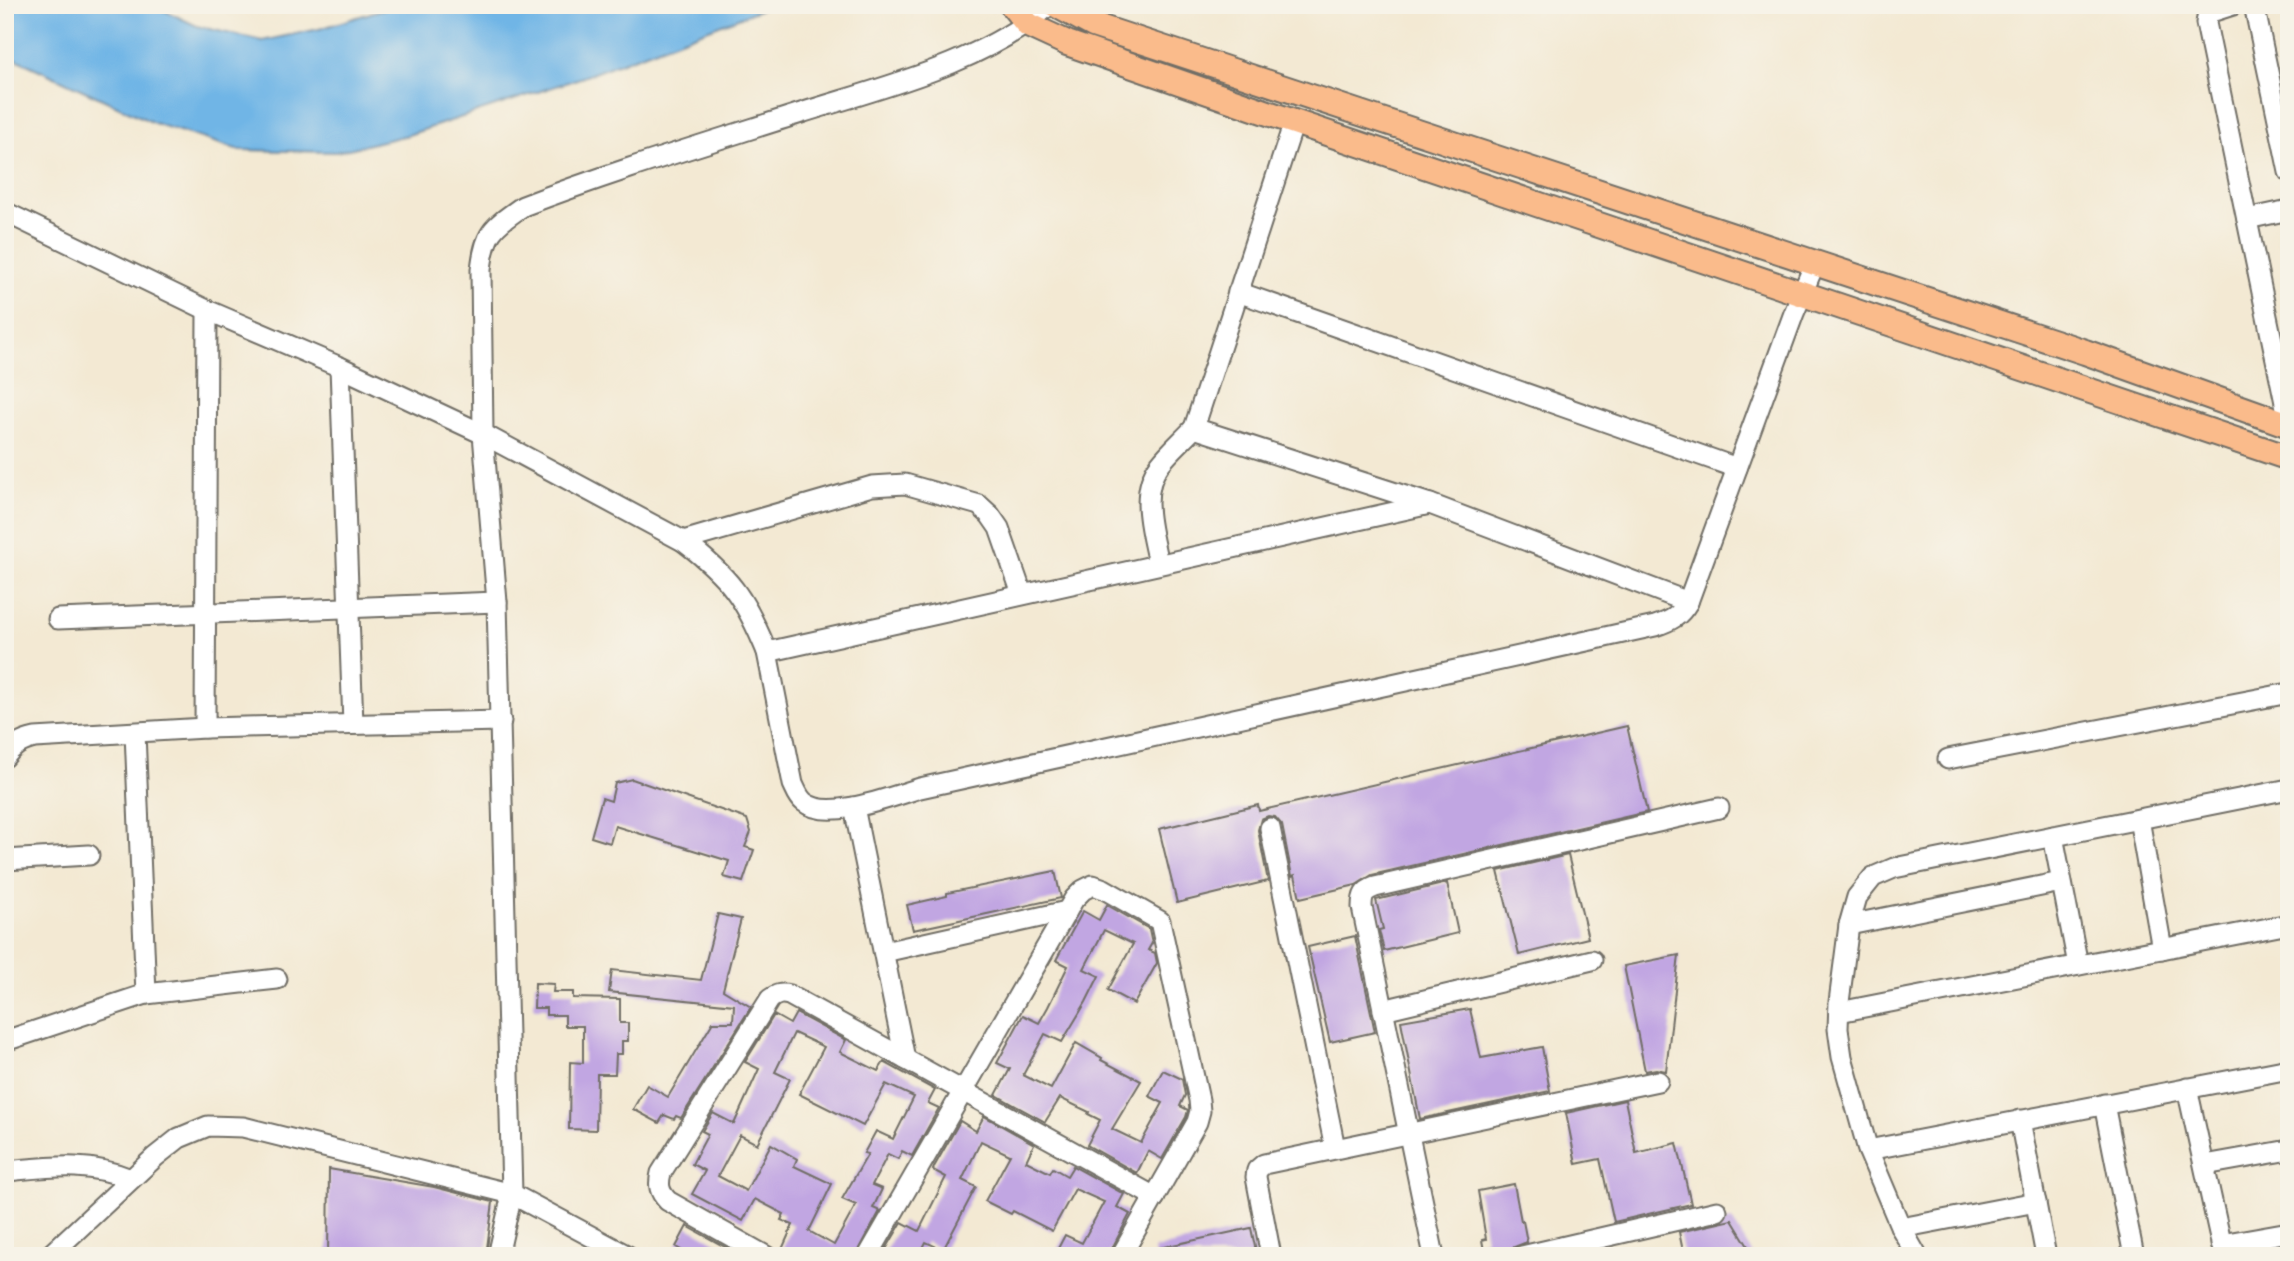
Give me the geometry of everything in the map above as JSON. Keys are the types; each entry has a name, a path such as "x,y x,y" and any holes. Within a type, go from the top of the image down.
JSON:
{"main road":[{"path":"1012,5 1028,25 1067,43 2289,458"},
{"path":"1056,5 1093,25 2085,352 2289,424"}],"street":[{"path":"498,1256 512,1194 497,602 483,434 481,270 484,243 497,224 523,206 924,75 1028,25 1049,5"},
{"path":"2233,5 2208,13 2206,23 2289,424"},
{"path":"2254,5 2289,172"},
{"path":"1158,564 1147,500 1150,483 1159,465 1194,428 1294,122"},
{"path":"2246,219 2289,210"},
{"path":"5,212 206,310 340,367 483,434 683,541 713,564 735,589 752,615 768,652 793,783 806,804 825,810 853,807 947,782 1655,626 1682,613 1801,293 1815,263"},
{"path":"1238,292 1737,468"},
{"path":"205,728 206,310"},
{"path":"340,367 353,724"},
{"path":"1194,428 1430,504 1688,602"},
{"path":"683,541 872,486 905,484 979,505 990,515 999,528 1022,594"},
{"path":"768,652 1430,504"},
{"path":"58,619 497,602"},
{"path":"1948,759 2289,692"},
{"path":"5,757 23,740 35,738 205,728 501,722"},
{"path":"135,733 146,994"},
{"path":"1917,1256 1901,1228 1868,1150 1842,1057 1838,1029 1839,1012 1849,925 1857,897 1873,877 1894,867 2289,789"},
{"path":"853,807 905,1059"},
{"path":"1433,1256 1362,897 1366,891 1718,808"},
{"path":"2139,819 2162,949"},
{"path":"1270,828 1335,1148"},
{"path":"2053,836 2078,965"},
{"path":"5,860 89,855"},
{"path":"1849,925 2062,882"},
{"path":"867,1256 1067,911 1083,890 1093,886 1160,921 1200,1111 1121,1256"},
{"path":"884,952 1067,911"},
{"path":"1839,1012 2289,924"},
{"path":"1383,1010 1592,960"},
{"path":"5,1041 146,994 277,979"},
{"path":"766,1256 668,1201 662,1195 659,1180 770,999 776,995 789,995 1155,1197"},
{"path":"1868,1150 2289,1069"},
{"path":"1271,1256 1256,1177 1257,1170 1264,1164 1658,1081"},
{"path":"2187,1088 2222,1250 2289,1232"},
{"path":"2104,1104 2134,1256"},
{"path":"2020,1120 2046,1256"},
{"path":"49,1256 155,1157 179,1138 208,1126 243,1127 512,1194 628,1256"},
{"path":"2205,1165 2289,1150"},
{"path":"5,1171 89,1167 131,1179"},
{"path":"1901,1228 2036,1202"},
{"path":"1522,1256 1717,1211"}],"water":[{"path":"5,5 153,5 197,26 262,41 319,29 396,5 772,5 583,77 408,135 336,152 239,150 154,123 5,54"}],"building":[{"path":"1627,726 1647,812 1372,875 1356,885 1300,898 1295,875 1292,876 1282,825 1275,817 1268,816 1261,819 1258,830 1268,881 1177,903 1159,829 1258,805 1259,811"},
{"path":"632,779 747,819 751,832 745,847 754,850 743,882 724,877 729,861 615,826 610,843 591,837 602,798 611,801 615,783"},
{"path":"1568,855 1588,938 1519,955 1498,871"},
{"path":"1055,871 1061,898 913,930 907,905 947,896 947,893"},
{"path":"1447,883 1458,933 1384,951 1379,930 1383,929 1376,900"},
{"path":"1107,905 1149,929 1152,943 1148,950 1155,953 1157,963 1134,1004 1108,990 1133,944 1104,930 1084,969 1099,976 1086,1002 1062,1042 1045,1034 1023,1075 1051,1089 1076,1043 1141,1081 1112,1129 1141,1143 1163,1103 1149,1096 1163,1070 1182,1079 1185,1095 1180,1106 1188,1110 1186,1117 1162,1159 1148,1151 1137,1173 1087,1145 1100,1120 1088,1114 1089,1112 1060,1098 1045,1122 996,1095 1010,1069 997,1063 1023,1015 1039,1023 1068,966 1056,960 1083,911 1099,920"},
{"path":"718,914 741,919 723,990 751,1007 681,1118 676,1116 674,1119 664,1115 659,1123 633,1109 647,1085 668,1097 713,1022 733,1022 734,1005 609,992 612,970 701,980"},
{"path":"1355,936 1375,1032 1330,1042 1308,947"},
{"path":"1679,955 1666,1071 1645,1071 1624,966"},
{"path":"535,983 554,984 553,992 573,992 573,998 620,999 620,1023 628,1023 628,1041 622,1041 622,1054 616,1054 615,1074 597,1074 596,1130 569,1129 570,1062 583,1063 583,1026 565,1026 565,1015 546,1015 546,1008 534,1008"},
{"path":"1470,1009 1481,1058 1542,1047 1550,1091 1420,1119 1401,1021"},
{"path":"796,1013 846,1040 840,1052 878,1071 884,1062 935,1090 928,1103 939,1108 912,1156 902,1151 898,1159 888,1154 872,1185 882,1189 873,1208 880,1211 856,1256 779,1256 793,1225 781,1220 784,1214 755,1199 743,1221 692,1194 705,1171 692,1164 708,1134 702,1131 713,1113 734,1124 759,1069 745,1062 774,1015 790,1024","holes":["794,1033 824,1047 799,1094 863,1126 886,1084 914,1097 893,1139 876,1131 864,1153 868,1154 842,1199 856,1205 834,1245 809,1231 832,1184 794,1166 797,1159 771,1144 746,1191 718,1176 740,1135 757,1144 790,1079 775,1072"]},
{"path":"1625,1100 1636,1153 1677,1143 1691,1204 1614,1222 1600,1159 1576,1164 1566,1113"},
{"path":"984,1116 1034,1144 1026,1161 1050,1173 1053,1168 1067,1176 1073,1166 1124,1194 1117,1207 1130,1214 1108,1256 1054,1256 1065,1235 1082,1243 1104,1202 1075,1189 1052,1231 1013,1211 1011,1214 985,1201 1010,1155 981,1141 962,1180 976,1187 943,1250 926,1242 919,1256 882,1256 902,1222 919,1231 946,1177 933,1170 934,1167 960,1121 976,1131"},
{"path":"329,1169 434,1187 493,1202 486,1256 328,1256"},
{"path":"1514,1184 1527,1242 1514,1247 1510,1253 1485,1256 1482,1240 1486,1239 1478,1191"},
{"path":"1732,1220 1754,1256 1684,1256 1679,1232"},
{"path":"687,1226 741,1256 691,1256 676,1247"},
{"path":"1251,1228 1257,1256 1155,1256 1154,1249"}]}
